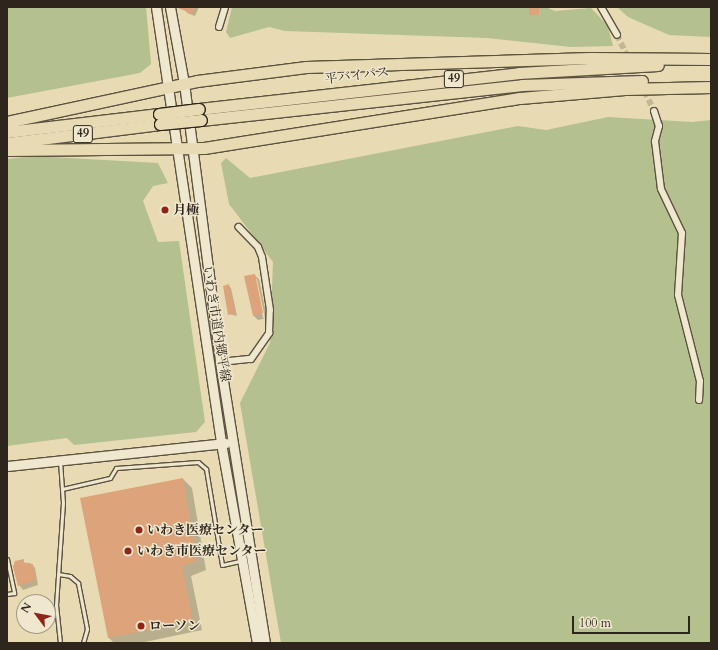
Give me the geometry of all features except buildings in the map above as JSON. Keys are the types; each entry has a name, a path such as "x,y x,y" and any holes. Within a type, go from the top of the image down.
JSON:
{"highway":[{"path":"7,122 184,84 358,64 590,58 711,59"},
{"name":"平バイパス","path":"7,143 159,119 199,109 519,73 711,65"},
{"name":"平バイパス","path":"7,132 159,119 201,120 522,85 711,83"},
{"path":"7,150 190,149 258,142 520,98 626,89 711,87"}],"street":[{"name":"いわき市道内郷平線","path":"156,7 175,149 221,444 244,561 257,643"},
{"name":"いわき市道内郷平線","path":"170,7 184,84 190,149 220,362 265,643"},
{"path":"219,27 225,7"},
{"path":"601,7 617,35"},
{"path":"654,111 659,126 655,141 661,189 682,233 678,295 700,381 699,400"},
{"path":"220,362 251,360 269,333 270,310 262,257 258,247 239,227"},
{"path":"7,466 232,442"}],"lane":[{"path":"60,460 62,489 58,574 60,643"},
{"path":"62,489 110,478 116,468 198,462 206,469 222,565 244,561"},
{"path":"7,559 14,594 7,594"},
{"path":"58,574 70,576 78,583 87,629 83,643"}],"green space":[{"path":"7,7 146,7 151,64 140,73 7,98"},
{"path":"232,7 546,7 555,11 591,8 608,26 613,46 571,47 487,38 285,31 269,27 230,38 226,32"},
{"path":"617,7 711,7 711,37 669,35 628,17"},
{"path":"608,117 692,122 711,120 711,643 281,643 240,403 270,343 273,262 229,204 221,163 226,158 250,178 518,126 546,130"},
{"path":"33,156 158,163 168,183 153,186 143,201 158,242 179,241 205,422 196,432 74,445 67,438 7,446 7,159"}],"tunnel":[{"path":"617,35 654,111"}],"place":[{"name":"月極","path":"165,210"},
{"name":"いわき医療センター","path":"139,530"},
{"name":"いわき市医療センター","path":"128,551"},
{"name":"ローソン","path":"141,626"}]}
